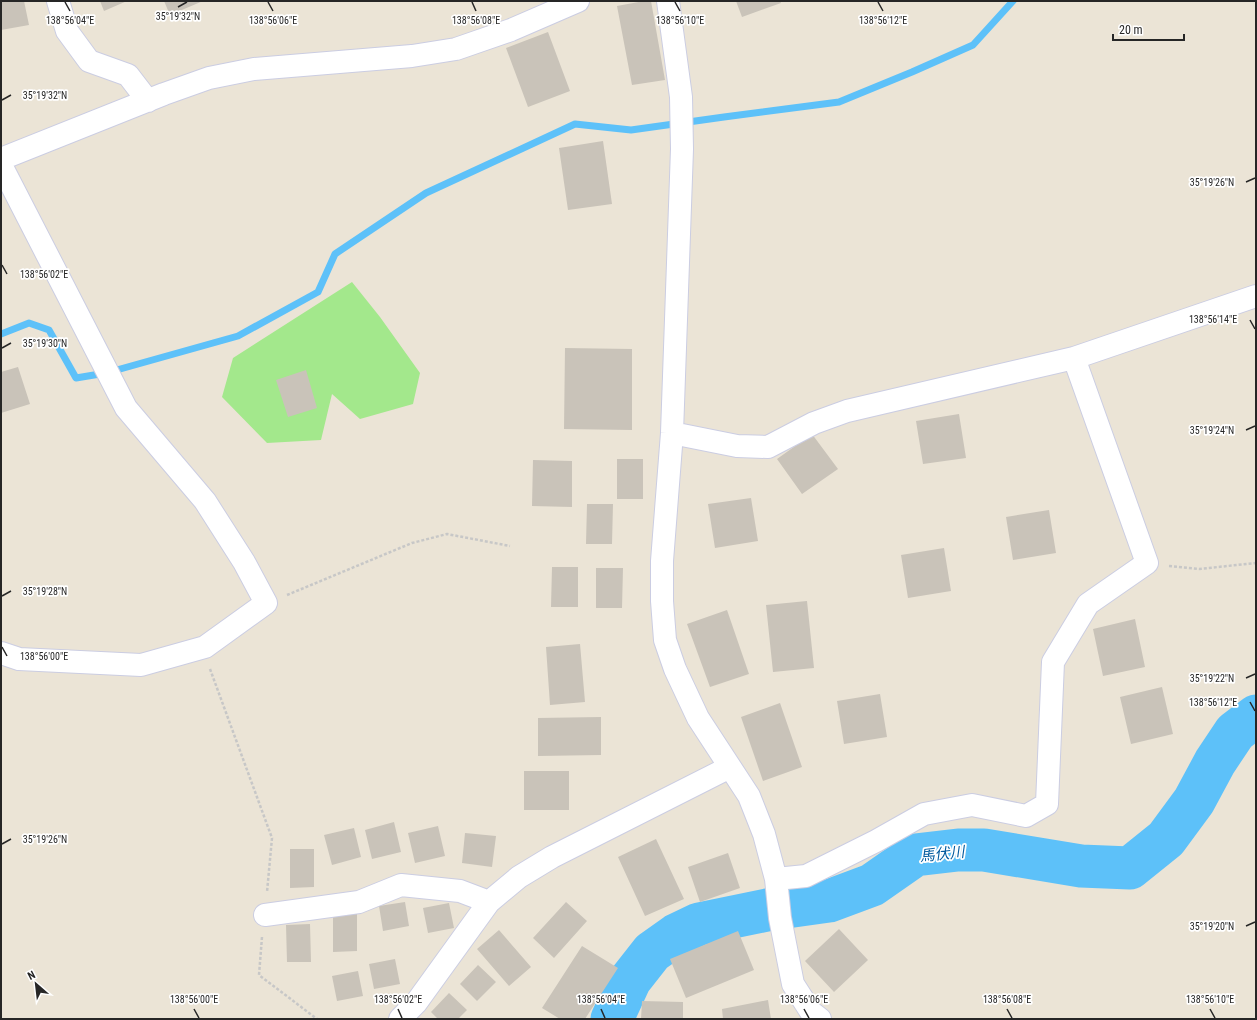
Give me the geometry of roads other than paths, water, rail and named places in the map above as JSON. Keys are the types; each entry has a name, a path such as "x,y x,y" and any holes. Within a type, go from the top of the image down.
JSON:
{"street":[{"path":"58,1 67,31 89,61 128,75 148,101"},
{"path":"1,159 164,94 209,78 254,69 412,56 456,48 512,30 578,1"},
{"path":"668,1 681,97 682,149 672,433 662,561 662,601 665,640 675,669 698,718 749,796 764,834 777,885 780,918 793,984 811,1012 820,1019"},
{"path":"1,165 126,408 205,501 244,562 266,603 204,647 140,665 19,659 1,653"},
{"path":"672,433 737,446 768,447 814,423 847,411 1074,358 1256,296"},
{"path":"777,885 806,876 876,841 924,814 972,805 1026,816 1047,804 1053,662 1088,604 1147,563 1074,358"},
{"path":"400,1019 416,1003 489,902 519,877 552,857 730,767"},
{"path":"265,915 359,902 401,885 460,891 489,902"}],"waterway":[{"path":"1,334 29,323 49,330 76,378 106,373 238,336 318,292 335,254 426,193 575,124 631,130 839,102 973,45 1013,1"},
{"name":"馬伏川","path":"612,1019 630,980 652,952 676,935 699,924 772,909 829,901 872,885 915,855 958,850 984,850 1081,866 1130,868 1166,839 1194,801 1215,762 1235,732 1256,716"}]}
